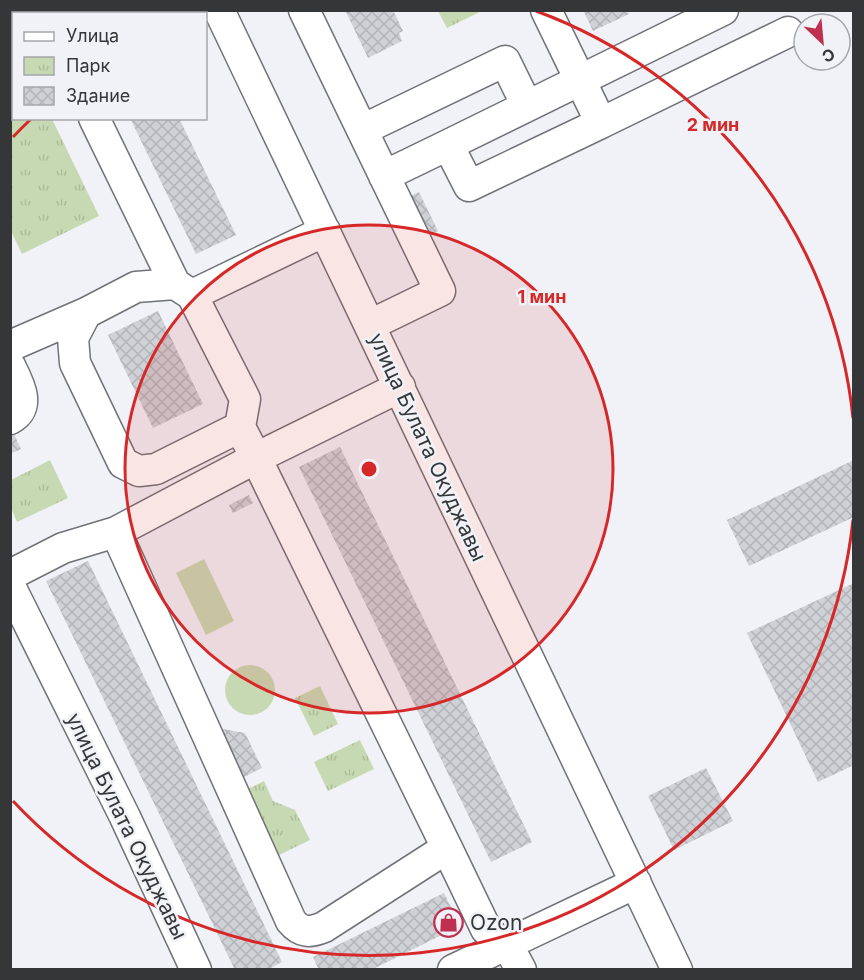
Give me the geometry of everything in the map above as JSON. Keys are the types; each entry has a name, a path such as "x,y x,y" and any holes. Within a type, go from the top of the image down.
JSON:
{"street":[{"name":"улица Булата Окуджавы","path":"219,10 677,969"},
{"path":"304,10 440,291 370,324"},
{"path":"546,10 601,123"},
{"path":"384,176 580,80 707,14"},
{"path":"448,145 469,186 788,32"},
{"path":"362,130 505,61 527,106"},
{"path":"95,120 183,290 245,399 240,427 486,929 514,957"},
{"path":"10,346 86,313 136,286 183,290 325,231"},
{"path":"86,313 73,338 75,363 123,463 139,471 156,469 240,427"},
{"path":"10,366 22,390 23,401 20,412 10,419"},
{"path":"10,575 63,548 116,532 256,458 400,387"},
{"path":"116,532 286,910 297,929 306,932 324,927 447,848"},
{"name":"улица Булата Окуджавы","path":"10,586 125,818 196,969"},
{"path":"453,969 514,957 636,883"}],"green space":[{"path":"438,11 482,11 447,28"},
{"path":"12,81 12,120 52,120 99,216 22,254 11,231 10,84"},
{"path":"50,460 68,498 17,522 11,508 11,480"},
{"path":"204,559 234,621 206,635 176,573"},
{"path":"250,665 259,667 270,676 275,690 273,699 264,710 250,715 241,713 230,704 225,690 227,681 236,670"},
{"path":"320,686 338,724 314,736 295,698"},
{"path":"360,740 374,769 328,791 314,762"},
{"path":"264,781 273,801 295,810 310,840 279,855 248,789"}],"building":[{"path":"77,10 127,10 128,12 78,12"},
{"path":"345,10 393,10 403,31 399,33 402,41 368,58"},
{"path":"583,10 627,10 629,14 593,31"},
{"path":"131,120 180,120 236,235 196,254"},
{"path":"419,192 438,231 423,238 404,199"},
{"path":"158,311 203,404 153,428 108,335"},
{"path":"14,434 21,449 10,454 10,436"},
{"path":"340,447 532,842 491,862 299,467"},
{"path":"854,460 854,517 749,566 727,520"},
{"path":"249,495 253,503 233,513 229,505"},
{"path":"88,561 282,962 267,970 235,970 46,581"},
{"path":"854,583 854,765 818,782 747,633"},
{"path":"218,728 245,733 262,768 242,778"},
{"path":"706,768 733,821 674,850 648,796"},
{"path":"444,893 460,926 371,970 319,970 313,957"}],"place":[{"name":"Ozon","path":"449,922"}]}
